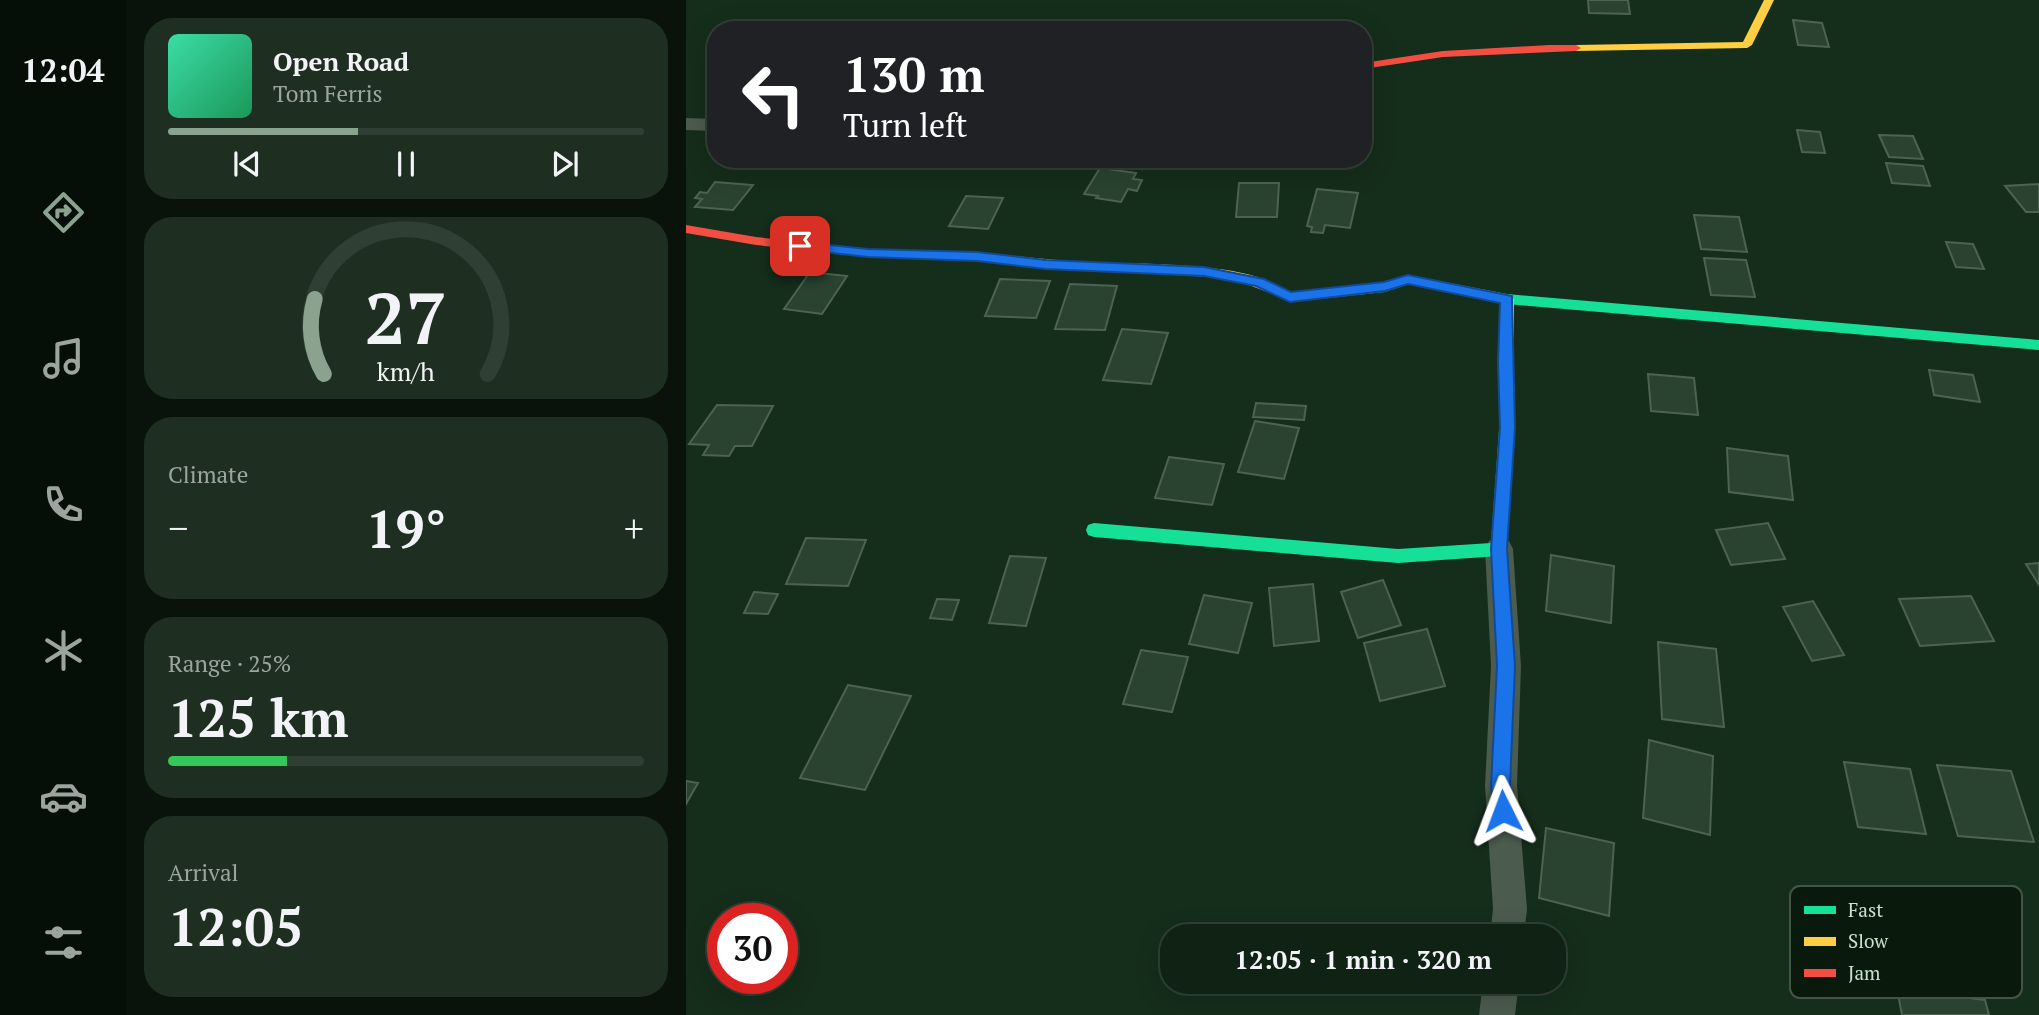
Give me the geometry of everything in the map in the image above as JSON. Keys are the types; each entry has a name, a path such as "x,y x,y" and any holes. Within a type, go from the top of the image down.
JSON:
{"street":[{"path":"1372,64 1414,55 1470,50 1747,45 1769,0"},
{"path":"686,124 707,125"},
{"path":"686,229 755,242 868,253 977,256 1046,265 1204,271 1259,283 1290,297 1385,287 1408,279 1507,299 2039,345"},
{"path":"1507,299 1507,428 1499,549 1506,666 1501,786 1510,909 1508,924"},
{"path":"1094,530 1235,541 1347,555 1451,557 1499,549"},
{"path":"1497,1015 1500,994"}],"building":[{"path":"1588,0 1628,0 1630,14 1589,13"},
{"path":"1793,20 1822,23 1829,47 1798,45"},
{"path":"1797,130 1820,132 1825,153 1802,152"},
{"path":"1879,135 1913,136 1923,159 1889,157"},
{"path":"1886,163 1923,166 1930,186 1892,183"},
{"path":"1100,168 1136,173 1133,179 1142,180 1137,191 1128,189 1121,202 1084,194"},
{"path":"715,182 753,185 733,210 695,207 702,199 695,198 700,192 707,193"},
{"path":"1239,183 1279,183 1277,217 1236,217"},
{"path":"2039,184 2039,212 2026,212 2005,186"},
{"path":"1317,189 1358,193 1350,228 1325,225 1323,233 1311,232 1312,227 1307,226"},
{"path":"966,196 1003,198 988,229 949,226"},
{"path":"1694,215 1739,217 1747,252 1701,249"},
{"path":"1946,242 1973,244 1984,269 1956,267"},
{"path":"1704,258 1746,260 1755,297 1711,295"},
{"path":"810,272 847,276 822,314 784,309"},
{"path":"1000,279 1050,281 1036,318 985,316"},
{"path":"1070,284 1117,286 1105,330 1055,329"},
{"path":"1122,329 1168,333 1151,384 1103,380"},
{"path":"1929,370 1973,375 1980,402 1934,395"},
{"path":"1648,374 1694,378 1698,415 1651,411"},
{"path":"1256,403 1306,406 1304,420 1253,417"},
{"path":"717,405 773,406 752,446 735,446 729,456 703,455 709,445 689,444"},
{"path":"1255,421 1299,428 1284,479 1238,472"},
{"path":"1727,448 1788,456 1793,500 1729,492"},
{"path":"1169,457 1224,464 1212,505 1155,498"},
{"path":"1768,523 1785,559 1731,565 1716,530"},
{"path":"806,538 866,540 848,586 786,584"},
{"path":"1551,555 1614,566 1611,623 1546,611"},
{"path":"1010,556 1046,558 1026,626 989,623"},
{"path":"2039,563 2039,585 2026,564"},
{"path":"1383,580 1401,625 1358,638 1341,592"},
{"path":"1313,584 1319,641 1274,646 1269,588"},
{"path":"754,592 778,594 768,614 744,613"},
{"path":"1204,595 1252,603 1238,653 1189,644"},
{"path":"1971,596 1994,641 1920,646 1899,599"},
{"path":"937,599 959,600 952,620 930,618"},
{"path":"1813,601 1844,655 1812,661 1783,607"},
{"path":"1427,629 1445,686 1380,701 1364,643"},
{"path":"1658,642 1716,649 1724,727 1662,719"},
{"path":"1141,650 1188,657 1172,712 1123,704"},
{"path":"848,685 911,696 865,790 800,778"},
{"path":"1649,740 1713,756 1710,835 1643,818"},
{"path":"1844,762 1910,769 1926,834 1858,827"},
{"path":"1937,765 2011,771 2034,842 1958,836"},
{"path":"686,781 698,783 686,804"},
{"path":"1546,828 1614,843 1609,916 1539,898"},
{"path":"1899,998 1985,1000 1989,1015 1902,1015"}],"traffic: fast":[{"path":"1273,289 1290,297 1385,287 1408,279 1507,299 2039,345"},
{"path":"1094,530 1398,556 1499,549 1507,416"}],"traffic: slow":[{"path":"1576,48 1747,45 1769,0"},
{"path":"985,257 1078,266 1213,272 1273,289"},
{"path":"1507,299 1507,416"}],"traffic: jam":[{"path":"1372,64 1443,54 1576,48"},
{"path":"686,229 756,241 868,253 985,257"}],"route":[{"path":"800,246 868,253 977,256 1046,265 1204,271 1259,283 1290,297 1385,287 1408,279 1507,299 1507,428 1499,549 1506,666 1501,786 1503,811"}]}
